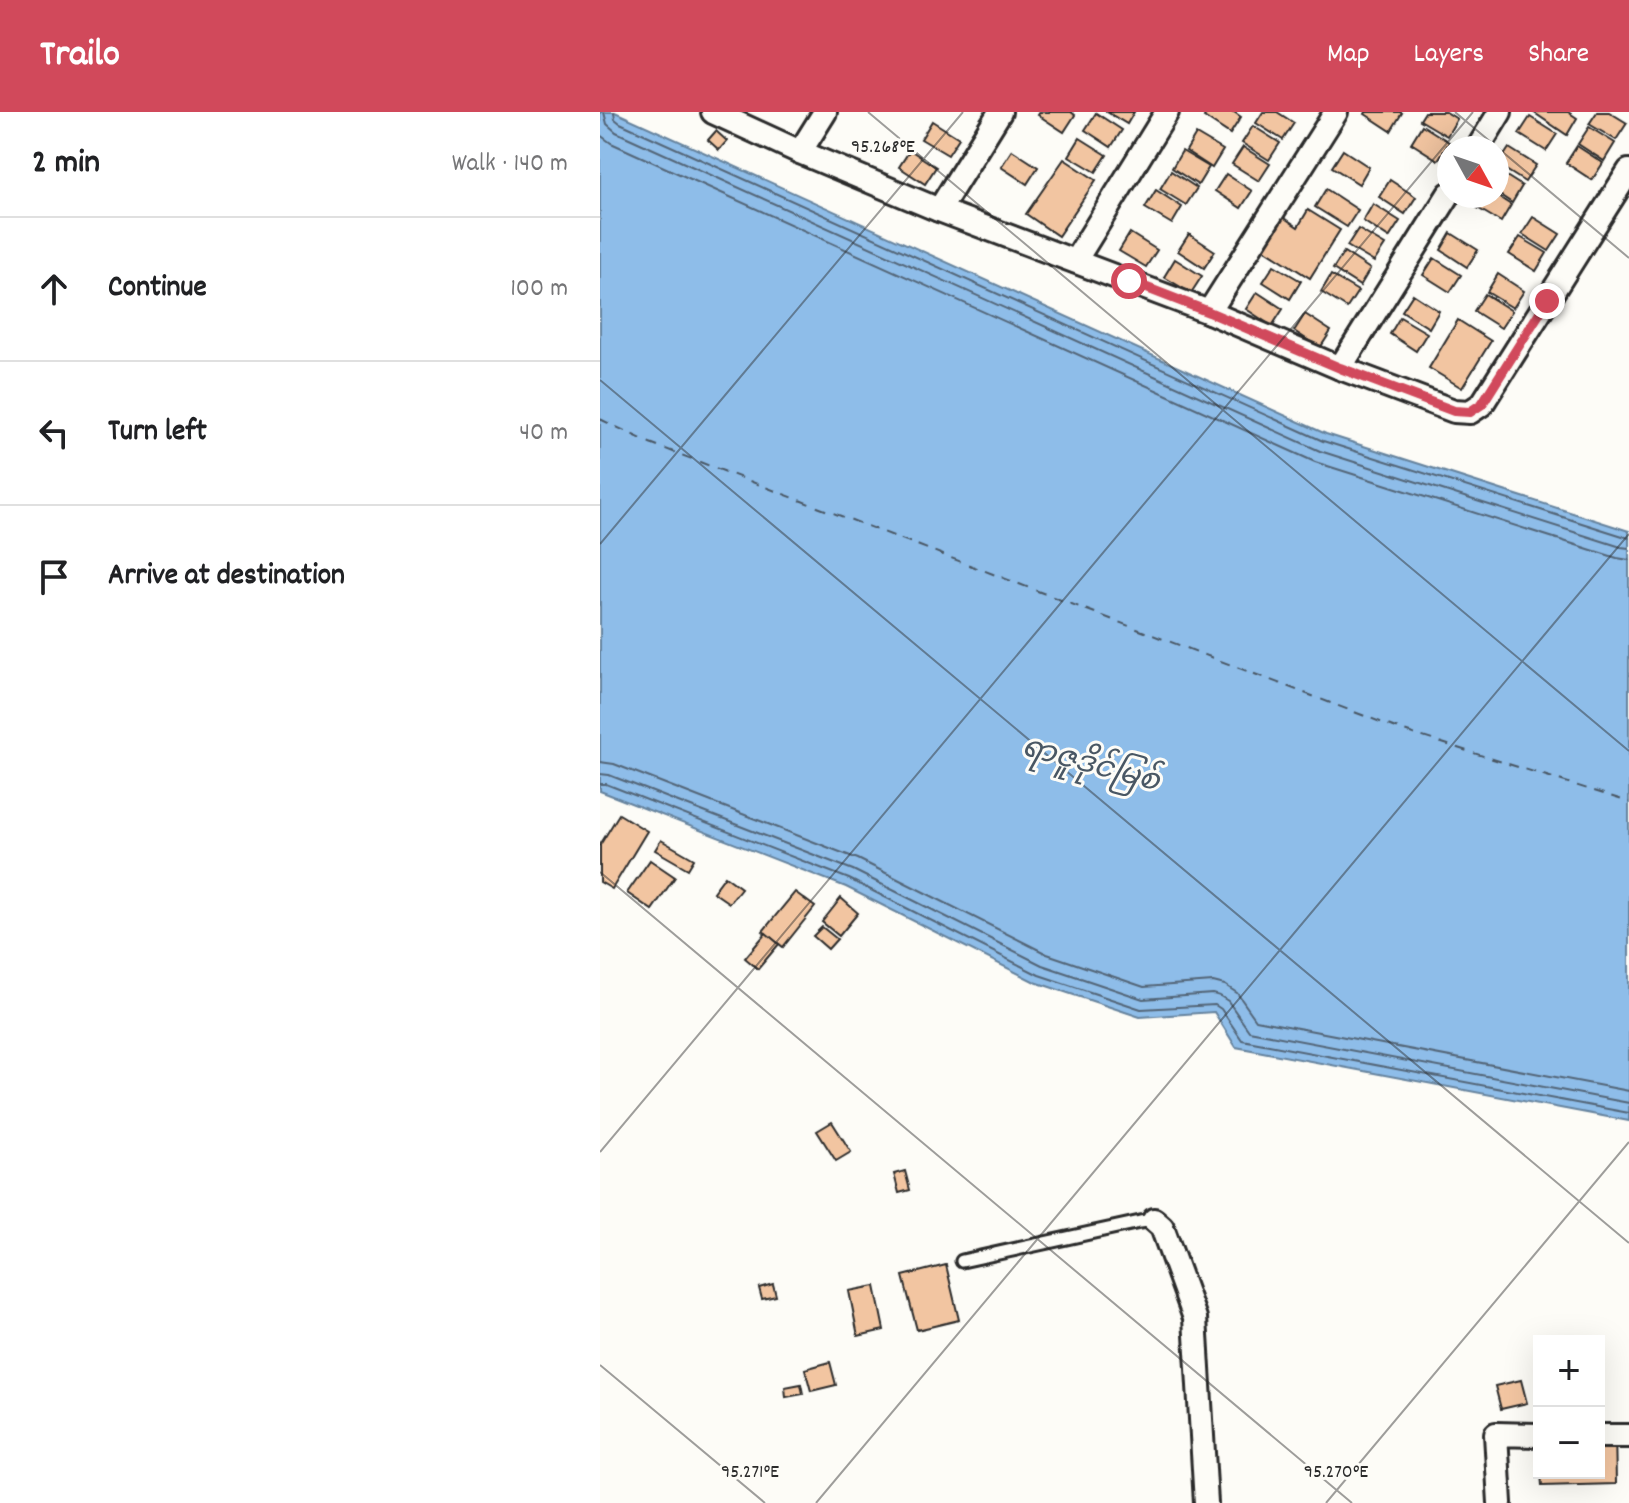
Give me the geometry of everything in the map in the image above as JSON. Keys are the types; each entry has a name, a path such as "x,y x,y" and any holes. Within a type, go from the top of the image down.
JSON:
{"street":[{"path":"713,112 939,210 1209,312 1340,368 1454,411 1470,412 1482,404 1629,171"},
{"path":"800,152 825,112"},
{"path":"939,210 1000,112"},
{"path":"1075,261 1167,112"},
{"path":"1209,312 1336,112"},
{"path":"1485,136 1500,112"},
{"path":"1340,368 1440,208"},
{"path":"1154,1220 1162,1227 1195,1318 1206,1503"},
{"path":"1500,1503 1496,1434 1533,1435"},
{"path":"1605,1436 1629,1436"}],"lane":[{"path":"962,1261 1154,1220"}],"water":[{"name":"ရာဇူဒိုင်မြစ်","path":"600,112 615,112 1326,434 1629,531 1629,1121 1236,1047 1214,1012 1140,1017 1035,982 846,887 600,791"}],"building":[{"path":"1040,112 1071,112 1075,115 1064,132 1038,115"},
{"path":"1107,112 1134,112 1127,124"},
{"path":"1207,112 1234,112 1241,117 1230,134 1204,117"},
{"path":"1263,112 1277,112 1294,123 1283,140 1256,123"},
{"path":"1366,112 1400,112 1402,113 1391,131"},
{"path":"1425,112 1446,112 1457,119 1447,136 1420,120"},
{"path":"1533,112 1568,112 1577,118 1567,135"},
{"path":"1597,112 1609,112 1627,123 1616,140 1589,124"},
{"path":"1096,113 1122,130 1111,147 1085,130"},
{"path":"1530,117 1557,134 1546,151 1519,134"},
{"path":"932,121 959,138 948,155 921,139"},
{"path":"1422,125 1439,136 1437,136 1437,159 1411,143"},
{"path":"1253,126 1280,143 1269,160 1242,143"},
{"path":"1589,127 1615,143 1604,161 1578,144"},
{"path":"716,131 727,141 719,150 708,140"},
{"path":"1196,134 1223,150 1212,168 1186,151"},
{"path":"1080,138 1107,155 1096,172 1069,156"},
{"path":"1577,146 1603,163 1592,180 1566,163"},
{"path":"1243,147 1270,164 1259,181 1232,164"},
{"path":"1509,148 1536,165 1525,182 1509,172"},
{"path":"910,150 936,167 925,184 899,167"},
{"path":"1012,150 1038,167 1027,184 1001,167"},
{"path":"1343,150 1369,167 1359,184 1332,167"},
{"path":"1182,151 1209,167 1198,185 1172,168"},
{"path":"1064,159 1096,180 1058,236 1026,214"},
{"path":"1171,171 1197,188 1186,205 1160,189"},
{"path":"1226,174 1252,191 1241,208 1215,191"},
{"path":"1509,178 1522,186 1512,203 1509,201"},
{"path":"1390,180 1416,197 1405,214 1379,197"},
{"path":"1326,189 1358,210 1347,227 1315,207"},
{"path":"1156,190 1182,207 1172,224 1145,208"},
{"path":"1373,204 1400,221 1389,238 1363,221"},
{"path":"1509,204 1511,205 1501,222 1477,208 1509,208"},
{"path":"1308,210 1340,230 1310,278 1264,249 1283,217 1298,227"},
{"path":"1533,217 1560,234 1549,251 1522,234"},
{"path":"1358,229 1385,245 1374,262 1347,246"},
{"path":"1130,233 1157,250 1146,267 1119,251"},
{"path":"1451,233 1478,250 1467,267 1441,250"},
{"path":"1189,234 1215,251 1204,268 1178,251"},
{"path":"1520,237 1547,253 1536,271 1509,254"},
{"path":"1344,252 1370,269 1360,286 1333,269"},
{"path":"1434,258 1461,275 1450,292 1423,275"},
{"path":"1175,259 1202,276 1191,293 1164,277"},
{"path":"1274,265 1301,281 1290,299 1263,282"},
{"path":"1498,274 1524,291 1513,308 1487,292"},
{"path":"1331,275 1358,291 1347,308 1321,292"},
{"path":"1257,292 1283,309 1272,326 1246,309"},
{"path":"1413,294 1439,311 1429,328 1402,311"},
{"path":"1485,294 1512,311 1501,328 1474,311"},
{"path":"1305,314 1331,331 1320,348 1294,331"},
{"path":"1400,317 1427,333 1416,351 1390,334"},
{"path":"1458,320 1491,341 1462,388 1429,368"},
{"path":"619,814 647,831 612,889 600,882 600,845"},
{"path":"661,840 694,859 688,869 655,850"},
{"path":"650,860 675,877 652,910 627,893"},
{"path":"725,876 741,888 729,903 713,892"},
{"path":"795,892 815,907 783,947 763,931"},
{"path":"841,898 858,913 839,936 822,922"},
{"path":"822,927 837,939 828,949 813,936"},
{"path":"766,933 779,944 758,969 745,958"},
{"path":"832,1122 851,1152 836,1161 817,1131"},
{"path":"905,1171 910,1190 899,1193 894,1174"},
{"path":"946,1265 959,1320 917,1330 903,1276"},
{"path":"773,1284 776,1296 762,1299 759,1288"},
{"path":"875,1286 884,1330 858,1336 849,1291"},
{"path":"830,1362 836,1385 811,1391 805,1369"},
{"path":"1521,1380 1527,1403 1501,1409 1495,1386"},
{"path":"801,1384 803,1394 786,1397 785,1387"},
{"path":"1615,1431 1616,1484 1542,1486 1541,1479 1605,1479 1605,1432"}],"ferry route":[{"path":"600,419 650,443 1404,731 1629,802"}],"route":[{"path":"1129,281 1340,368 1454,411 1470,412 1482,404 1547,301"}]}
